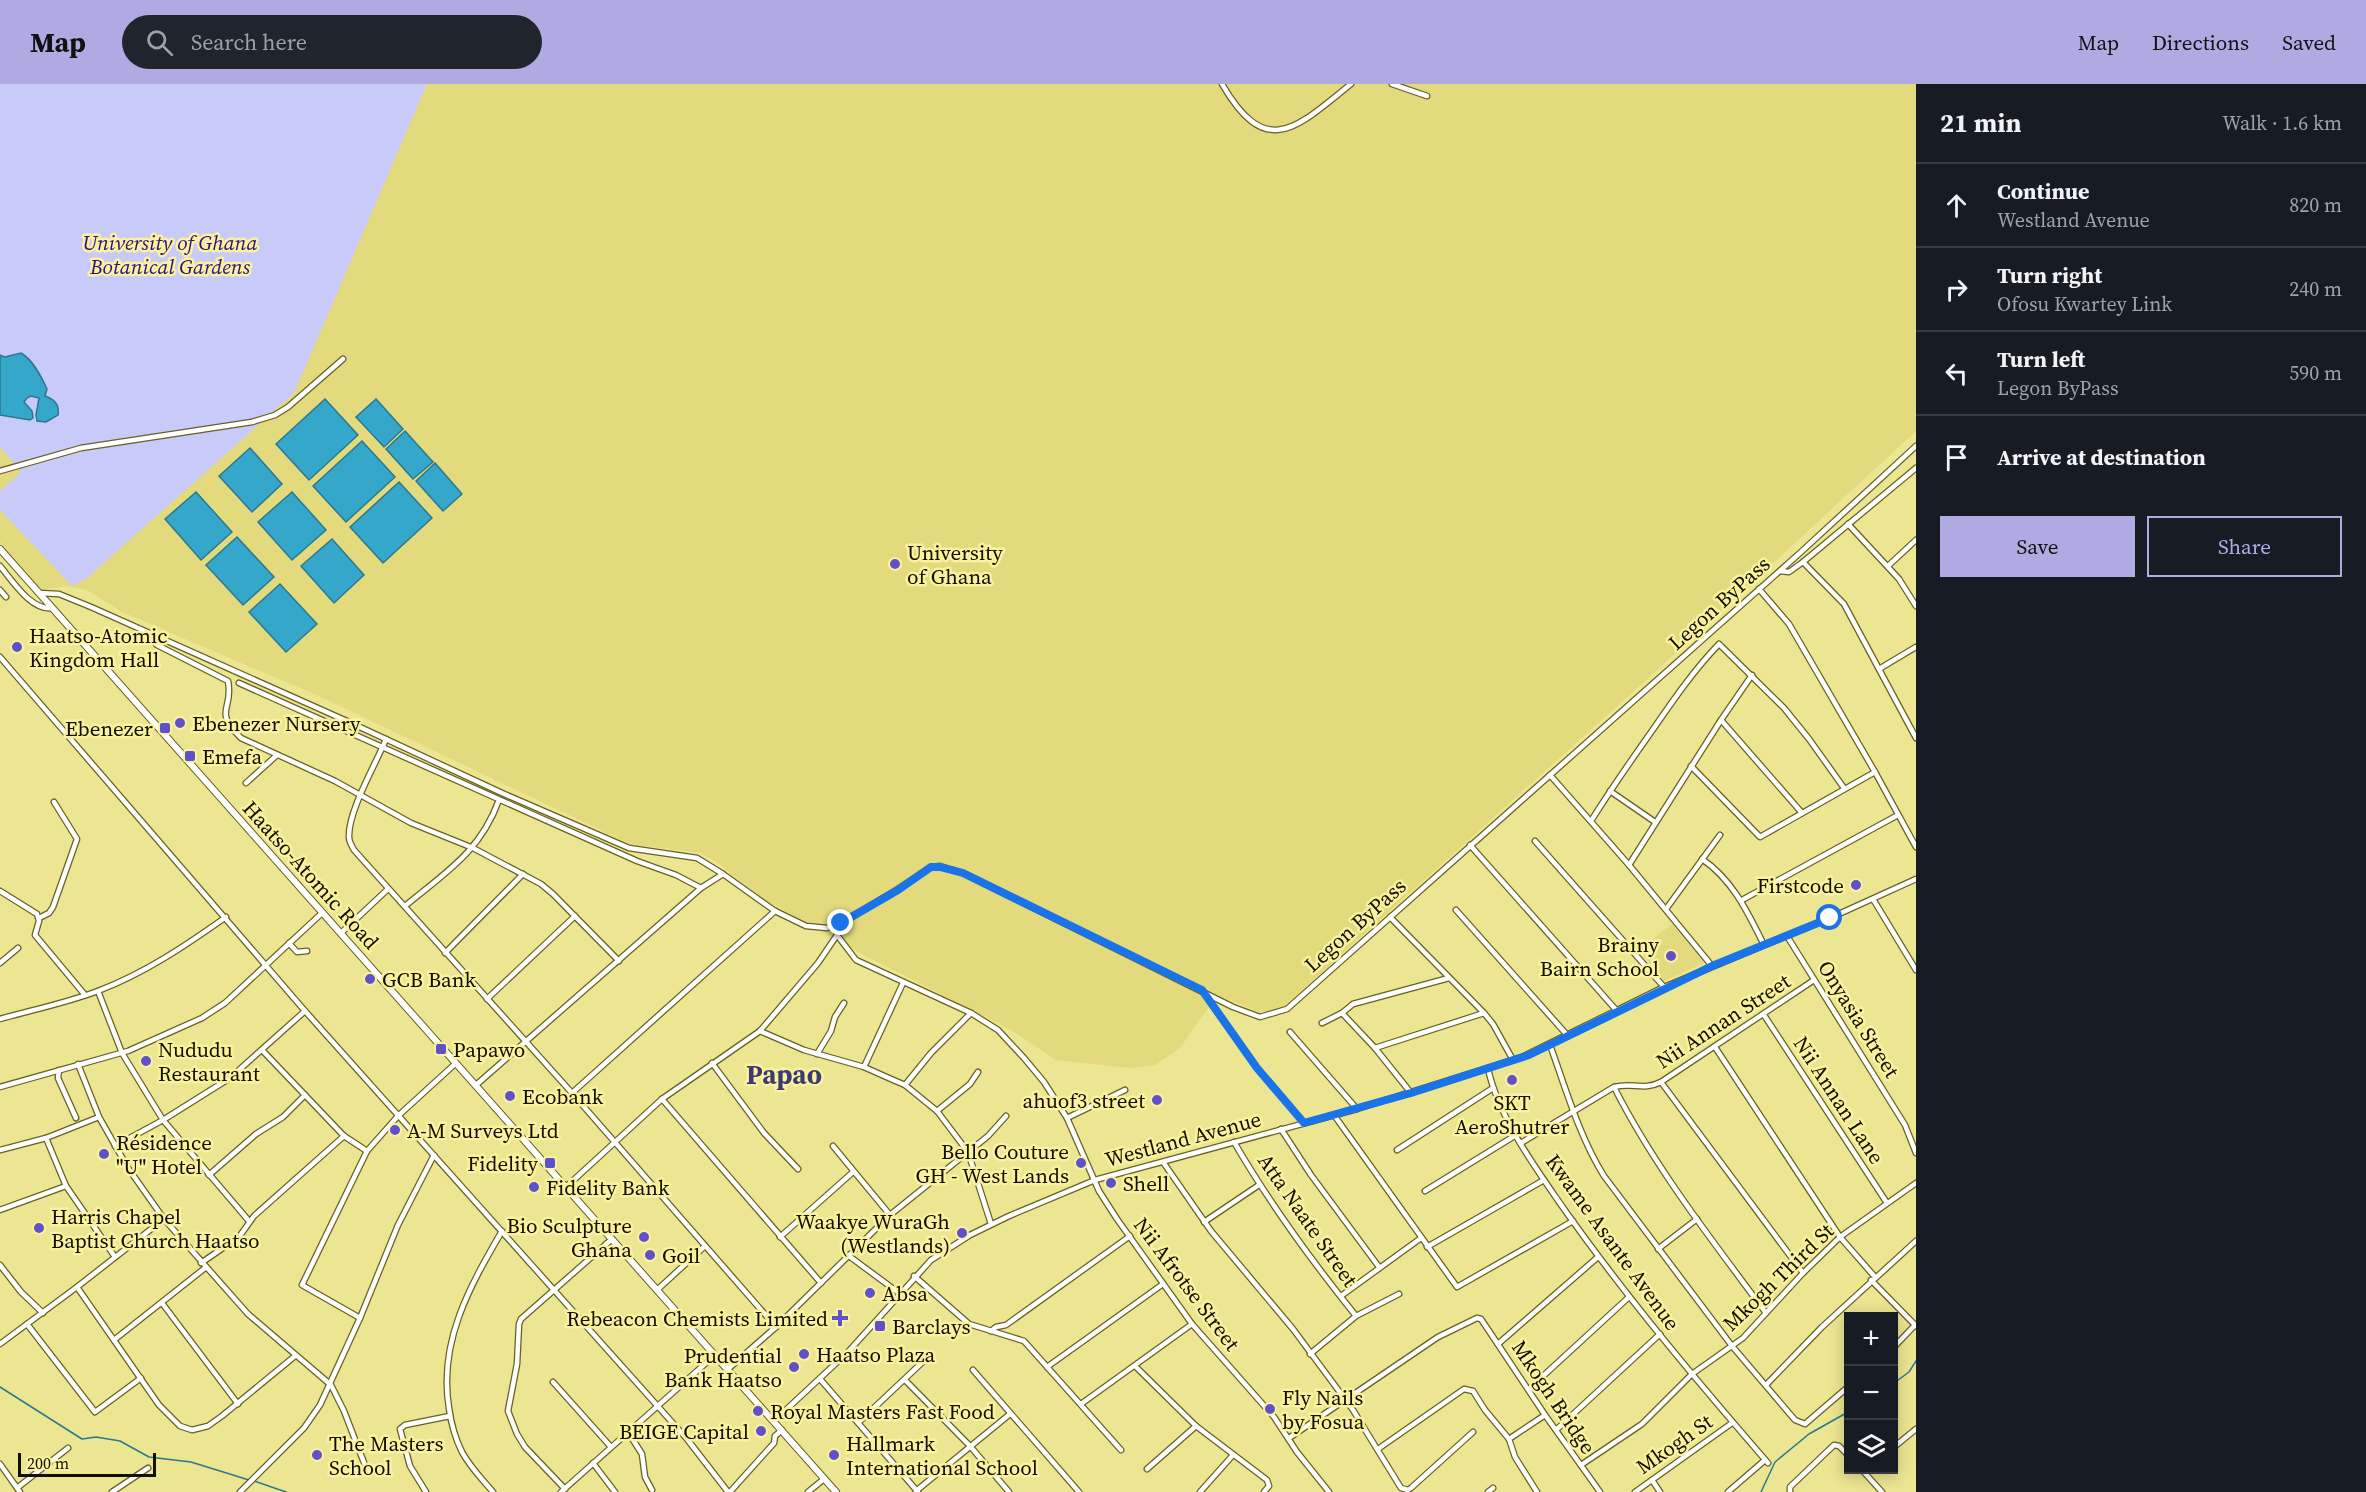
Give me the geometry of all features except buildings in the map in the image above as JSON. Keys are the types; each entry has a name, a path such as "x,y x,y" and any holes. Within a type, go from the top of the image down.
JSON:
{"main road":[{"name":"Haatso-Atomic Road","path":"0,549 836,1492"}],"street":[{"path":"1222,84 1231,101 1243,114 1256,124 1280,132 1308,118 1350,84"},
{"path":"1392,84 1427,96"},
{"path":"0,471 81,448 252,422 288,407 343,359"},
{"name":"Legon ByPass","path":"39,593 59,594 152,634 386,738 502,793 629,848 697,858 775,911 806,926 826,928 841,923 898,890 925,870 940,867 963,873 1233,1007 1260,1017 1287,1009 1780,571 1916,446"},
{"path":"1780,571 1789,572 1803,562 1916,468"},
{"path":"1848,524 1888,566 1914,599 1916,606"},
{"path":"1888,566 1916,540"},
{"path":"1803,562 1840,598 1916,738"},
{"path":"0,566 34,603 43,608 52,608"},
{"path":"0,576 5,571"},
{"path":"1759,589 1789,624 1916,847"},
{"path":"0,590 6,597"},
{"path":"152,634 153,641 157,645 226,679 229,687 225,718 241,738 335,781 411,823 473,848 547,888 619,961"},
{"path":"1708,635 1752,675 1803,731 1844,788"},
{"path":"1592,821 1610,791 1700,664 1719,644"},
{"path":"1879,669 1916,647"},
{"path":"0,657 305,1011 687,1439 729,1492 774,1443 775,1436 782,1430"},
{"path":"1629,864 1720,720 1752,675"},
{"path":"239,683 701,888"},
{"path":"1720,720 1802,813"},
{"path":"386,738 360,796 349,830 349,841 354,850 572,1093 776,1327"},
{"path":"246,783 277,755"},
{"path":"1691,766 1760,837 1875,772"},
{"path":"1550,775 1629,864 1712,966"},
{"path":"1610,791 1655,822"},
{"path":"405,906 473,848 493,818 500,800"},
{"path":"39,918 49,913 53,907 77,839 54,802"},
{"path":"1742,900 1898,815"},
{"path":"1666,909 1720,835"},
{"path":"1534,841 1664,987"},
{"path":"1470,845 1617,1011"},
{"path":"1702,859 1723,876 1742,900 1764,945"},
{"path":"445,953 523,874"},
{"path":"476,1085 701,888 723,874"},
{"name":"Westland Avenue","path":"774,1421 860,1339 914,1276 942,1252 991,1224 1095,1180 1357,1109 1513,1060 1550,1045 1664,987 1916,879"},
{"path":"341,933 388,889"},
{"path":"0,891 33,911 39,918"},
{"path":"1873,899 1916,970"},
{"path":"1456,910 1568,1036"},
{"path":"572,1093 775,911"},
{"path":"0,1086 147,1045 202,1018 225,1003 322,913"},
{"path":"487,999 575,916"},
{"path":"0,1019 98,991 161,961 226,917"},
{"path":"1390,917 1484,1013 1493,1024 1513,1060"},
{"path":"39,918 35,935 85,995"},
{"path":"566,1187 662,1099 760,1031 818,963 837,935 841,923"},
{"name":"Nii Afrotse Street","path":"837,935 856,960 971,1013 998,1030 1044,1082 1067,1118 1104,1199 1162,1284 1192,1324 1274,1418 1329,1492"},
{"name":"Onyasia Street","path":"1787,936 1905,1125 1916,1153"},
{"path":"289,944 297,952 307,951"},
{"path":"0,963 18,948"},
{"path":"1908,955 1916,951"},
{"path":"1322,1023 1342,1013 1353,1004 1449,978"},
{"name":"Nii Annan Street","path":"1521,1143 1573,1110 1614,1088 1625,1084 1647,1088 1661,1082 1814,980"},
{"path":"864,1067 903,983"},
{"path":"1202,990 1257,1068 1304,1123"},
{"path":"98,991 122,1053 163,1120 249,1221"},
{"path":"817,1054 831,1031 834,1017 844,1003"},
{"path":"116,1146 230,1078 305,1011"},
{"path":"905,1085 931,1053 971,1013"},
{"path":"1342,1013 1375,1048 1411,1093"},
{"path":"1375,1048 1484,1013"},
{"name":"Nii Annan Lane","path":"1764,1015 1887,1203"},
{"path":"760,1031 779,1041 864,1067 905,1085 937,1111 968,1152 991,1224"},
{"path":"1290,1032 1357,1109"},
{"path":"1550,1045 1573,1110 1595,1162 1731,1346 1802,1425 1844,1390"},
{"path":"1715,1047 1840,1237 1873,1279 1916,1326 1898,1342"},
{"path":"262,1050 344,1136 367,1151"},
{"path":"360,1318 302,1285 367,1151 398,1116 456,1063"},
{"path":"712,1063 764,1133 798,1169"},
{"path":"78,1064 99,1117 128,1168 164,1219 248,1314 331,1385 344,1411 368,1473"},
{"name":"Kwame Asante Avenue","path":"1488,1069 1493,1088 1516,1135 1544,1180 1598,1257 1766,1462 1728,1492"},
{"path":"58,1070 58,1078 76,1118"},
{"path":"937,1111 970,1084 978,1072"},
{"path":"1661,1082 1803,1273"},
{"path":"1397,1150 1493,1088"},
{"path":"1614,1088 1634,1126 1697,1219 1766,1313"},
{"path":"1067,1118 1125,1090"},
{"path":"209,1175 256,1134 283,1117 305,1095"},
{"path":"662,1099 821,1283"},
{"path":"1334,1115 1455,1286 1461,1287 1573,1221"},
{"path":"728,1369 776,1327 890,1215 988,1136 1006,1116"},
{"path":"0,1150 46,1138 99,1117"},
{"path":"1281,1129 1311,1175 1380,1267"},
{"path":"1425,1191 1516,1135"},
{"path":"114,1340 162,1303 203,1265 239,1237 249,1221 344,1136"},
{"path":"46,1138 66,1186 115,1257"},
{"name":"Atta Naate Street","path":"1234,1142 1258,1185 1299,1243 1356,1316"},
{"path":"833,1146 890,1215"},
{"path":"241,1491 304,1428 320,1406 360,1318 398,1225 434,1155"},
{"path":"1163,1162 1204,1222 1293,1329 1345,1399 1401,1488 1408,1490 1473,1431"},
{"path":"780,1237 853,1172"},
{"path":"1427,1247 1544,1180"},
{"name":"Mkogh Third St","path":"1581,1465 1642,1424 1692,1374 1743,1338 1840,1237 1916,1183"},
{"path":"1204,1222 1258,1185"},
{"path":"0,1210 66,1186"},
{"path":"0,1344 164,1219"},
{"path":"1658,1249 1697,1219"},
{"path":"493,1492 461,1450 450,1416 446,1376 450,1342 472,1284 502,1232"},
{"path":"991,1331 996,1327 1006,1325 1130,1236"},
{"path":"1341,1296 1421,1238"},
{"path":"612,1239 520,1322 517,1364 508,1411 517,1434 525,1446 563,1490 716,1355"},
{"path":"1766,1385 1873,1279 1916,1241"},
{"path":"657,1290 705,1246"},
{"path":"849,1256 899,1293"},
{"path":"1498,1344 1598,1257"},
{"path":"0,1265 21,1292 43,1312"},
{"path":"914,1276 964,1320 1024,1341 1121,1450"},
{"path":"1047,1367 1162,1284"},
{"path":"77,1287 159,1405 180,1426 192,1430 208,1426 295,1356"},
{"path":"1310,1354 1356,1316 1399,1294"},
{"path":"1529,1389 1629,1297"},
{"path":"162,1303 238,1404"},
{"name":"Mkogh Bridge","path":"1345,1399 1438,1337 1471,1320 1481,1319 1600,1492"},
{"path":"27,1324 95,1412 141,1378"},
{"path":"1081,1404 1192,1324"},
{"path":"1006,1325 1009,1336"},
{"path":"1556,1430 1660,1334"},
{"path":"859,1422 930,1355"},
{"path":"1135,1366 1196,1426 1268,1480 1269,1486 1264,1492"},
{"path":"974,1370 1079,1492"},
{"path":"820,1379 917,1491 1010,1414"},
{"path":"905,1380 970,1446 1009,1492"},
{"path":"553,1382 611,1447"},
{"path":"1377,1449 1464,1389 1473,1391 1509,1439 1515,1457 1537,1492"},
{"path":"1289,1438 1345,1399"},
{"path":"1509,1439 1545,1415"},
{"path":"426,1492 410,1466 400,1429 405,1425 450,1416"},
{"name":"Mkogh St","path":"1635,1492 1732,1423"},
{"path":"1147,1468 1196,1426"},
{"path":"1898,1444 1916,1429"},
{"path":"628,1432 642,1454 645,1477 652,1490"},
{"path":"1790,1492 1790,1487 1834,1445 1844,1451"},
{"path":"0,1464 18,1490 68,1448"},
{"path":"1200,1492 1233,1455"},
{"path":"593,1463 615,1492"},
{"path":"112,1492 148,1468"},
{"path":"1867,1474 1882,1492"},
{"path":"808,1492 824,1479"},
{"path":"1652,1480 1660,1492"},
{"path":"1488,1492 1493,1488"}],"shaded area":[{"name":"University of Ghana","path":"0,84 1916,84 1916,431 1655,672 1281,1009 1259,1012 1217,995 1180,1048 1155,1065 1132,1068 1056,1060 1011,1030 862,954 765,900 715,861 700,853 630,844 319,696 122,612 87,590 66,586 42,590 0,542"},
{"path":"21,353 33,364 39,374 47,389 45,396 54,400 57,405 58,415 46,422 37,421 39,398 31,396 24,402 32,411 33,418 30,420 0,415 0,355 5,357"},
{"path":"325,399 358,435 309,480 276,444"},
{"path":"376,399 403,429 384,447 356,417"},
{"path":"405,431 433,462 413,479 386,449"},
{"path":"362,441 395,477 346,522 313,486"},
{"path":"250,448 282,484 252,512 219,476"},
{"path":"435,463 462,494 443,511 416,481"},
{"path":"399,482 432,518 383,563 350,527"},
{"path":"196,492 232,532 201,560 165,519"},
{"path":"292,492 326,530 292,560 258,522"},
{"path":"237,537 274,577 243,605 206,565"},
{"path":"332,539 364,575 334,603 301,566"},
{"path":"280,584 317,624 286,652 249,612"},
{"name":"Brainy Bairn School","path":"1672,924 1704,963 1664,981 1639,950"}],"green space":[{"name":"University of Ghana Botanical Gardens","path":"0,84 427,84 294,393 87,578 72,586 0,510 0,491 21,472 0,447"}],"waterway":[{"path":"1898,1380 1909,1372 1916,1361"},
{"path":"0,1387 82,1439 96,1437 120,1441 149,1457 191,1462 249,1480"},
{"path":"1761,1492 1775,1462 1809,1434 1844,1414"},
{"path":"254,1481 286,1492"}],"place":[{"name":"University of Ghana","path":"895,564"},
{"name":"Haatso-Atomic Kingdom Hall","path":"17,647"},
{"name":"Ebenezer Nursery","path":"180,723"},
{"name":"Ebenezer","path":"165,728"},
{"name":"Emefa","path":"190,756"},
{"name":"Firstcode","path":"1856,885"},
{"name":"Brainy Bairn School","path":"1671,956"},
{"name":"GCB Bank","path":"370,979"},
{"name":"Papawo","path":"441,1049"},
{"name":"Nududu Restaurant","path":"146,1061"},
{"name":"SKT AeroShutrer","path":"1512,1080"},
{"name":"Ecobank","path":"510,1096"},
{"name":"ahuof3 street","path":"1157,1100"},
{"name":"A-M Surveys Ltd","path":"395,1130"},
{"name":"Résidence \"U\" Hotel","path":"104,1154"},
{"name":"Fidelity","path":"550,1163"},
{"name":"Bello Couture GH - West Lands","path":"1081,1163"},
{"name":"Shell","path":"1111,1183"},
{"name":"Fidelity Bank","path":"534,1187"},
{"name":"Harris Chapel Baptist Church Haatso","path":"39,1228"},
{"name":"Waakye WuraGh (Westlands)","path":"962,1233"},
{"name":"Bio Sculpture Ghana","path":"644,1237"},
{"name":"Goil","path":"650,1255"},
{"name":"Absa","path":"870,1293"},
{"name":"Rebeacon Chemists Limited","path":"840,1318"},
{"name":"Barclays","path":"880,1326"},
{"name":"Haatso Plaza","path":"804,1354"},
{"name":"Prudential Bank Haatso","path":"794,1367"},
{"name":"Fly Nails by Fosua","path":"1270,1409"},
{"name":"Royal Masters Fast Food","path":"758,1411"},
{"name":"BEIGE Capital","path":"761,1431"},
{"name":"The Masters School","path":"317,1455"},
{"name":"Hallmark International School","path":"834,1455"}],"district":[{"name":"Papao","path":"784,1074"}],"route":[{"path":"841,923 898,890 931,867 963,873 1202,990 1257,1068 1304,1123 1411,1093 1529,1055 1664,987 1830,918"}]}
